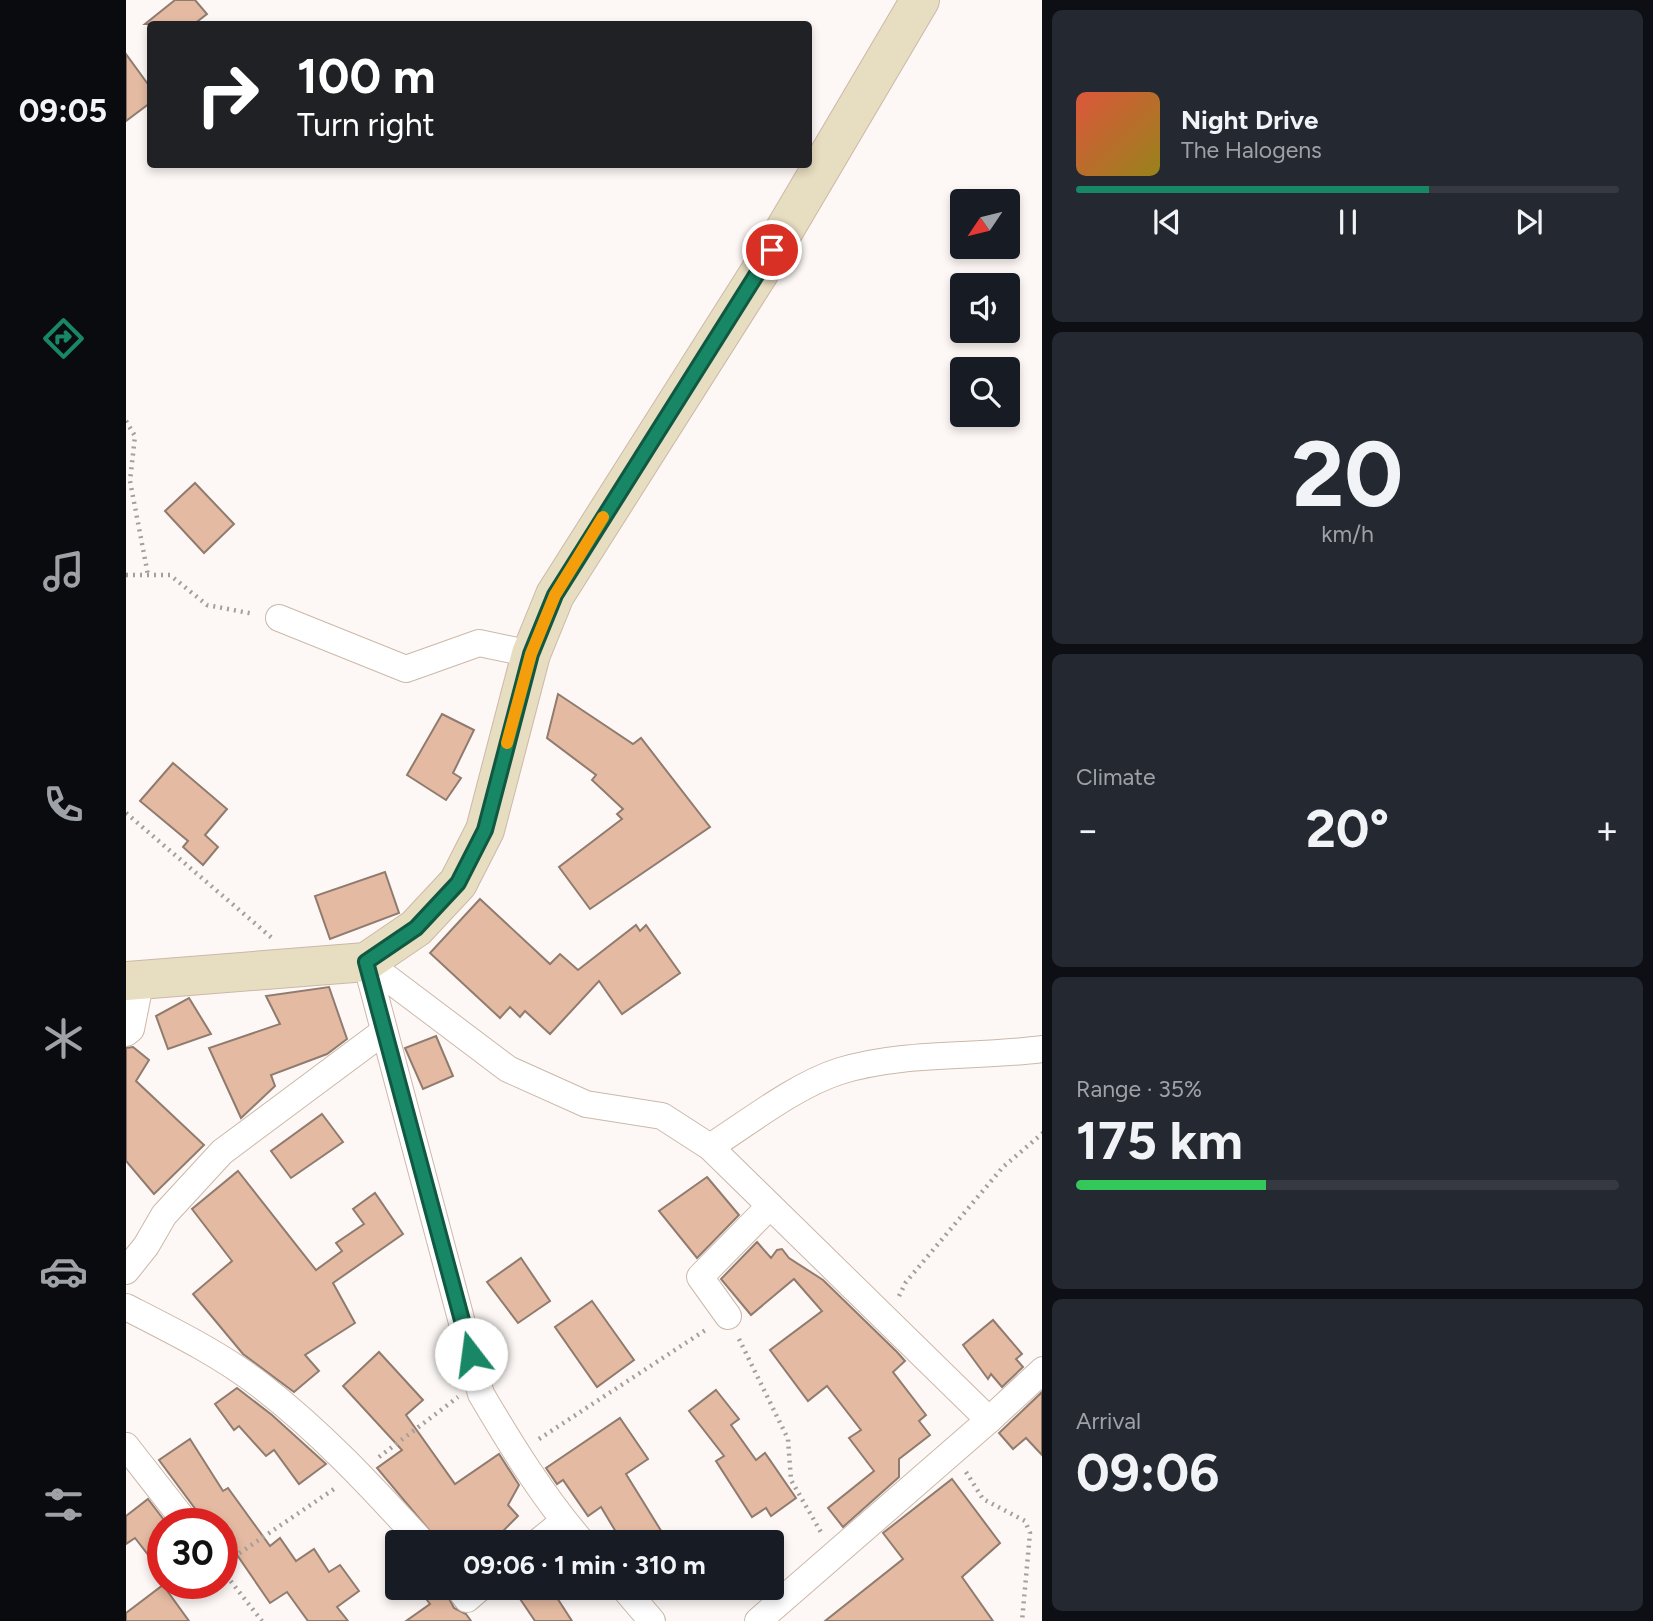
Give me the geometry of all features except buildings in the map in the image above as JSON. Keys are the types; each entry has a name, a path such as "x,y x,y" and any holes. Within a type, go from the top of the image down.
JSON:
{"street":[{"path":"126,1033 131,1029 133,980 366,962 416,928 458,883 485,830 531,654 555,595 759,273 920,0"},
{"path":"279,618 406,669 479,643 531,654"},
{"path":"366,962 481,1394 517,1452 572,1530"},
{"path":"366,962 508,1069 586,1104 662,1116 710,1147 989,1420"},
{"path":"126,1271 146,1246 164,1214 222,1152 383,1032"},
{"path":"710,1147 790,1096 838,1072 887,1060 996,1055 1042,1049"},
{"path":"728,1316 700,1277 769,1207"},
{"path":"126,1307 260,1384 359,1472 411,1530"},
{"path":"758,1621 949,1456 1042,1370"},
{"path":"126,1446 174,1508"},
{"path":"553,1530 564,1521"},
{"path":"633,1600 652,1621"}],"path":[{"path":"126,421 135,436 130,481 148,575"},
{"path":"126,575 170,575 207,605 279,618"},
{"path":"126,813 264,928 299,967"},
{"path":"886,1321 906,1282 1003,1167 1042,1133"},
{"path":"517,1452 728,1316 788,1439 791,1480 836,1554"},
{"path":"238,1556 359,1472 478,1381"},
{"path":"949,1456 966,1473 983,1499 1025,1521 1030,1533 1022,1621"},
{"path":"238,1589 262,1621"}],"slow traffic":[{"path":"507,743 531,654 555,595 603,517"}],"route":[{"path":"471,1354 366,962 416,928 458,883 485,830 531,654 555,595 772,250"}]}
